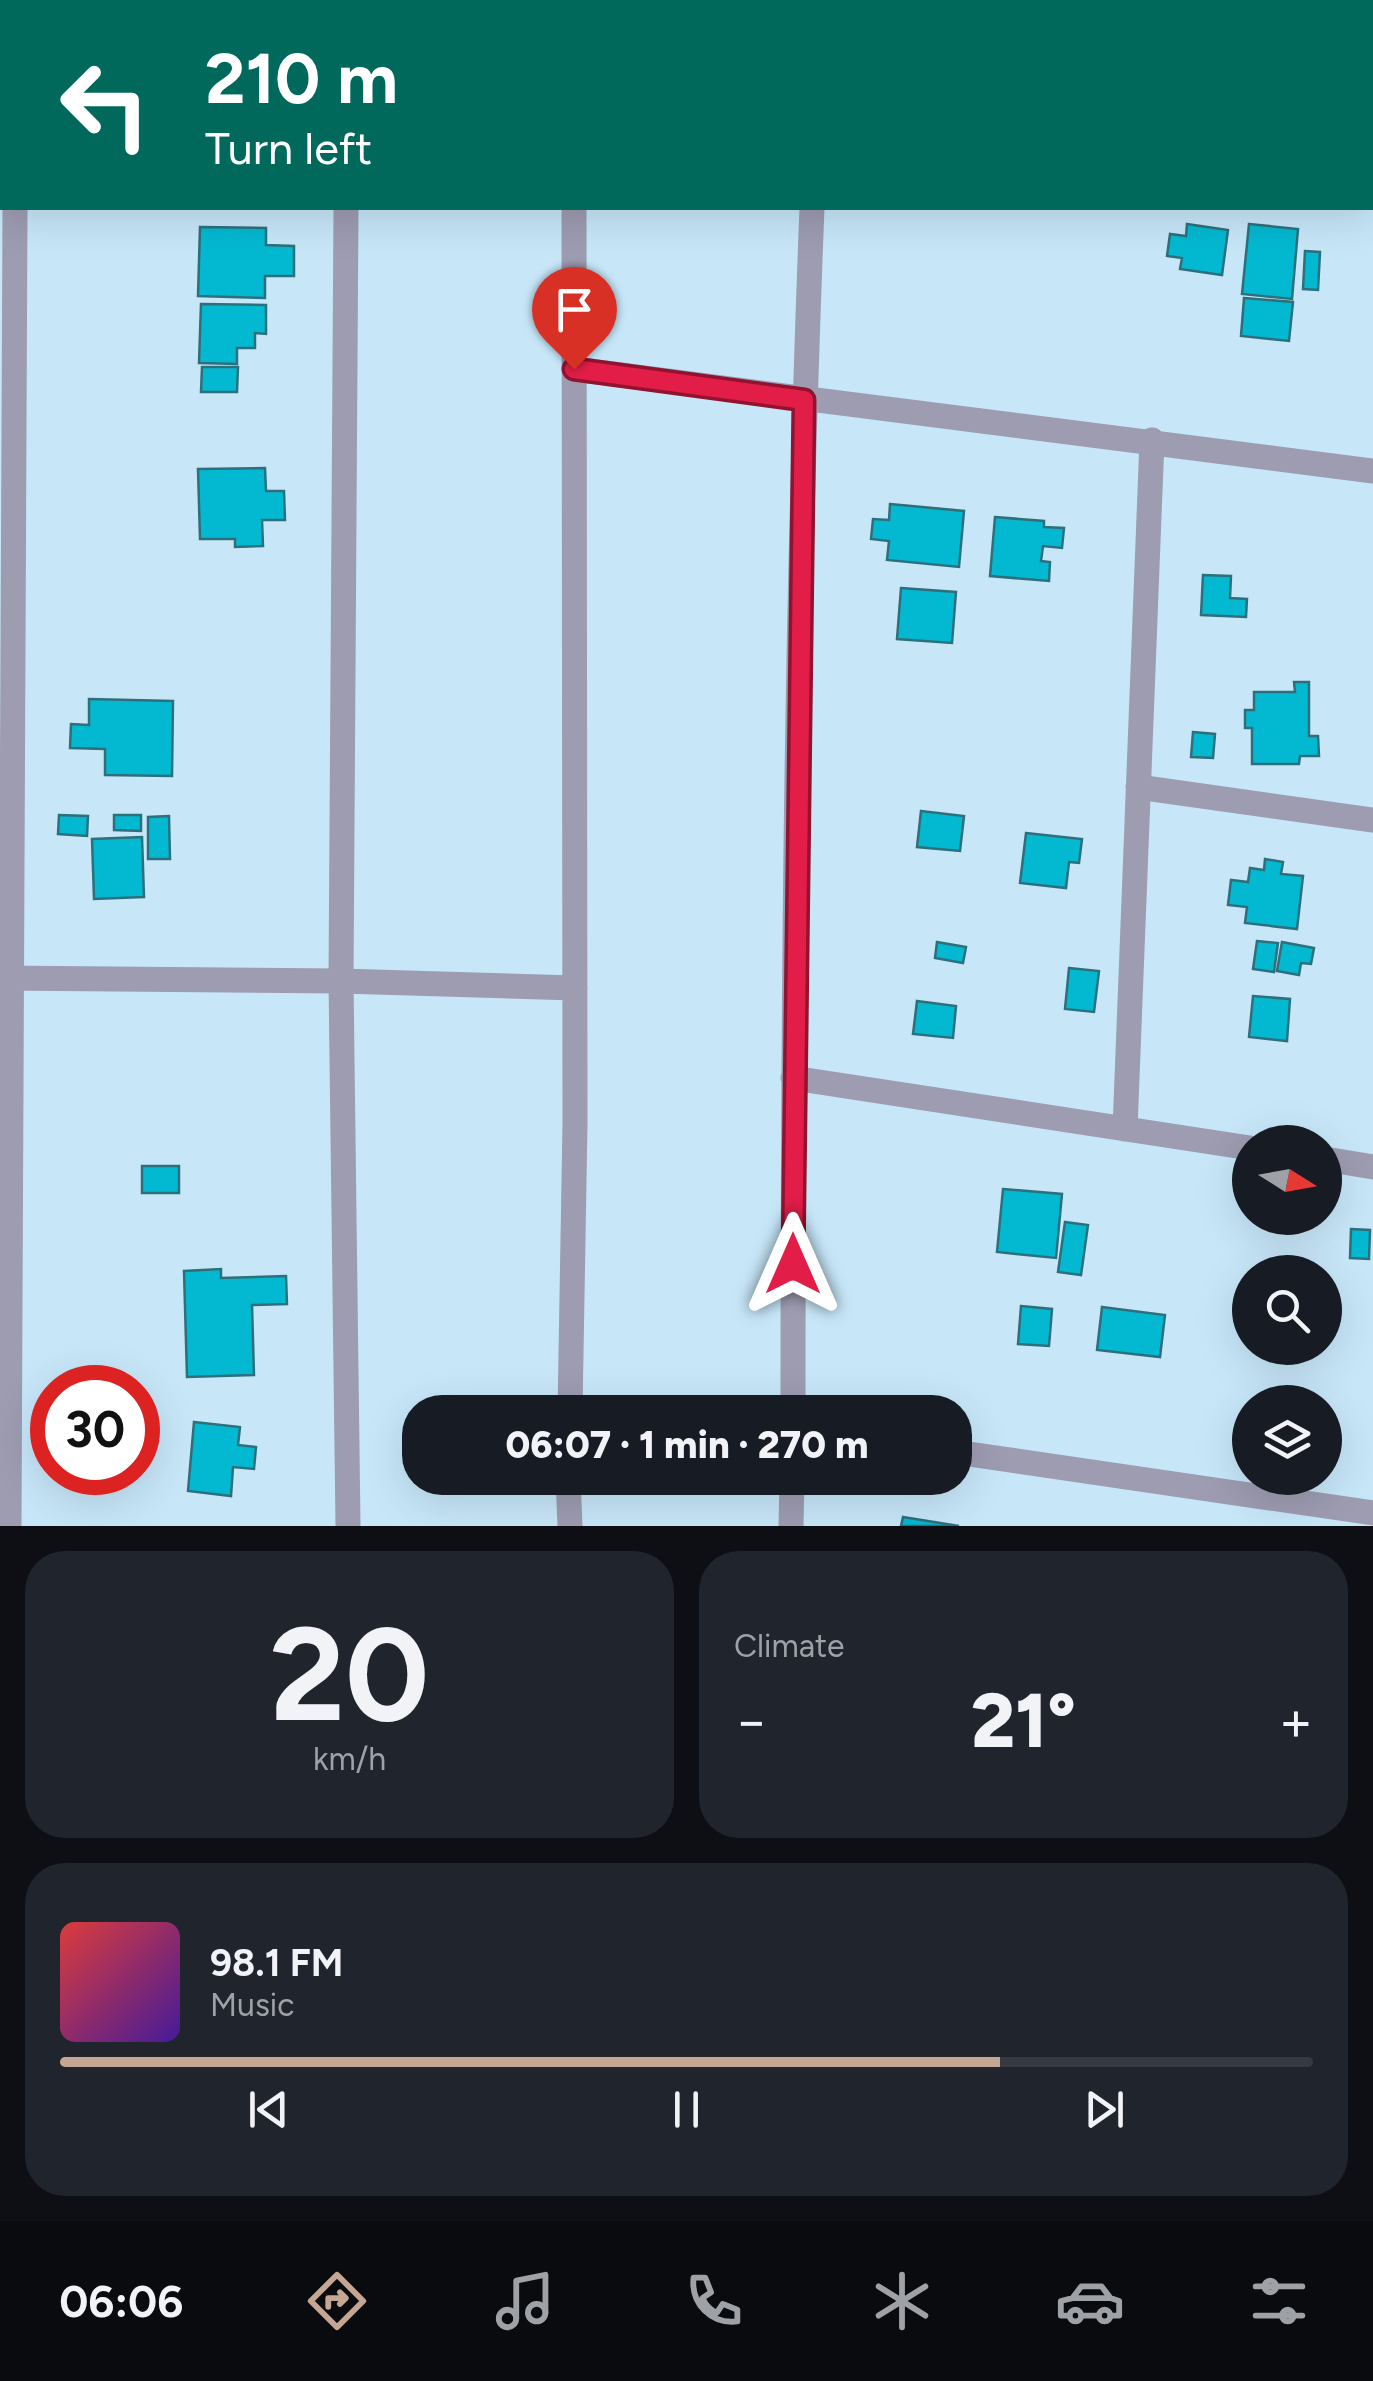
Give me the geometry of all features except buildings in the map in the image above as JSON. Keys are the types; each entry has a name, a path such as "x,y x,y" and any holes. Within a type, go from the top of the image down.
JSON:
{"street":[{"path":"9,1526 5,978 15,210"},
{"path":"346,210 341,981 348,1526"},
{"path":"570,1395 575,988 574,210"},
{"path":"793,1395 793,1078 804,400 812,210"},
{"path":"574,369 1373,471"},
{"path":"1126,1129 1152,440"},
{"path":"1138,787 1373,820"},
{"path":"5,978 575,988"},
{"path":"793,1078 1232,1145"},
{"path":"1342,1161 1373,1166"},
{"path":"972,1454 1373,1513"},
{"path":"569,1495 570,1526"},
{"path":"791,1526 792,1495"}],"route":[{"path":"574,369 804,400 793,1264"}]}
